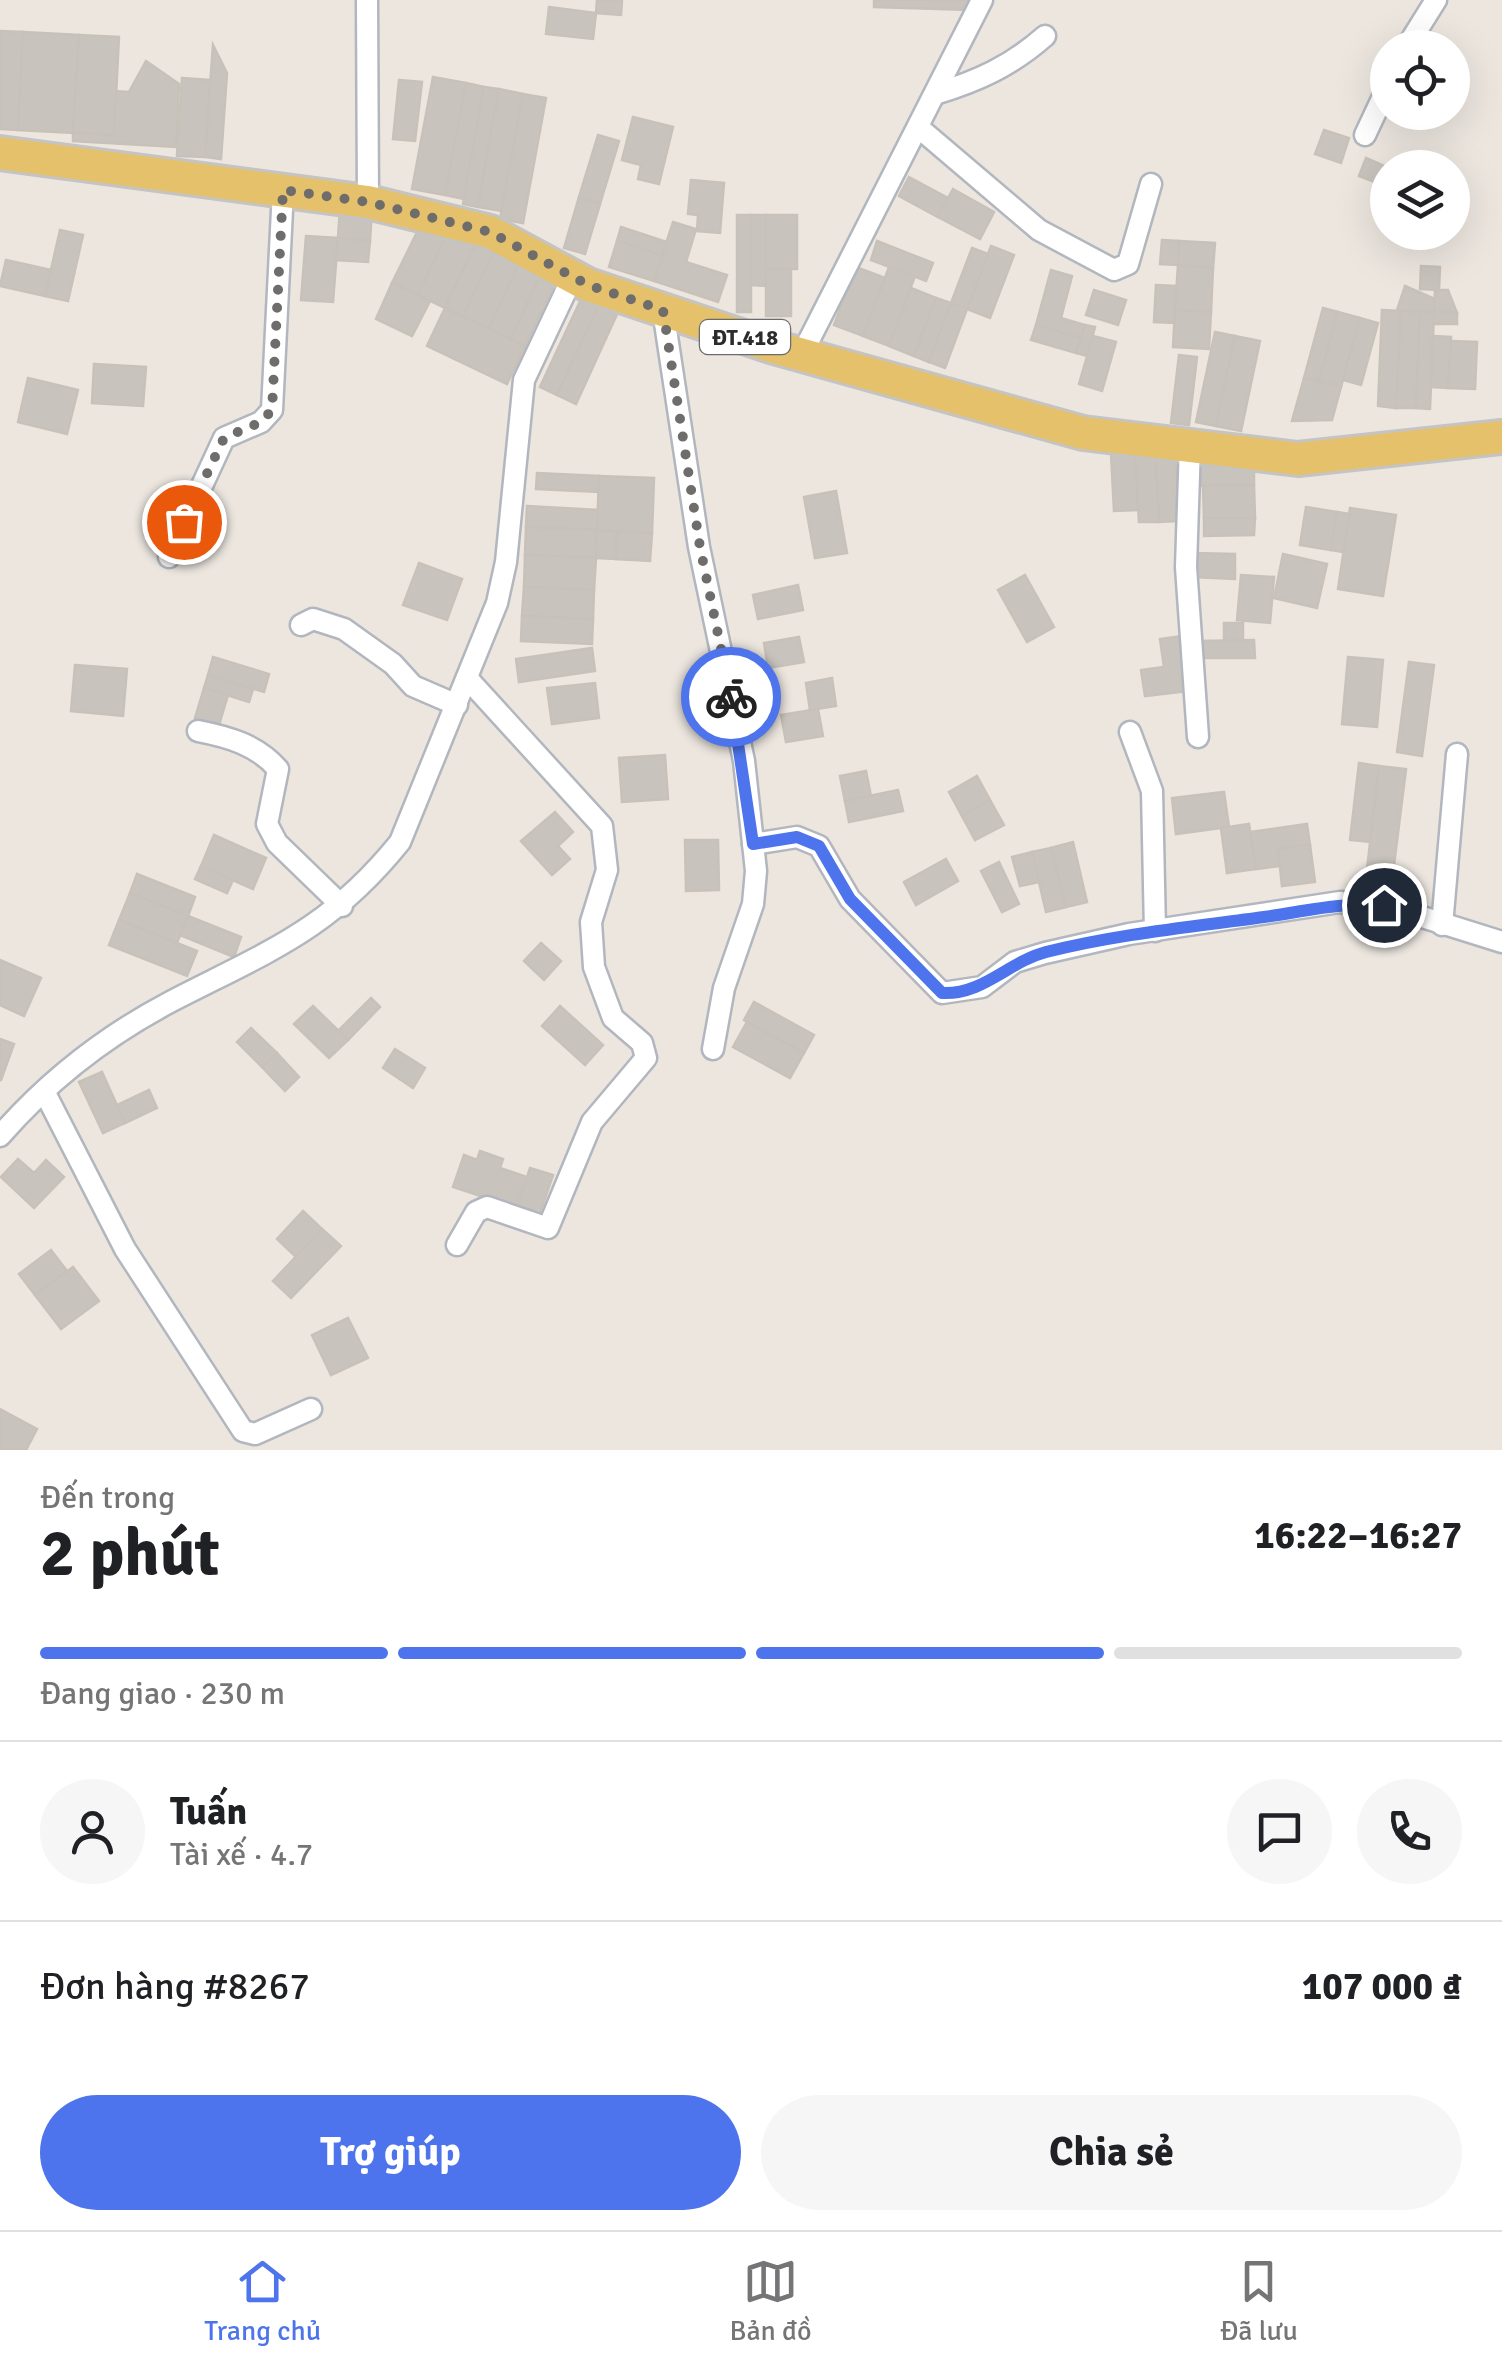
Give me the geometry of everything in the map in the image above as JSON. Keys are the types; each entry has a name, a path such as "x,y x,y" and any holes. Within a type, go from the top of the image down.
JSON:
{"main road":[{"name":"ĐT.418","path":"0,154 368,202 490,232 573,276 663,310 1083,434 1298,459 1502,437"}],"street":[{"path":"368,0 368,202"},
{"path":"802,354 982,0"},
{"path":"1417,30 1436,0"},
{"path":"935,94 1003,68 1045,36"},
{"path":"1365,135 1370,124"},
{"path":"918,127 1039,230 1114,270 1128,264 1151,184"},
{"path":"169,557 224,438 261,422 272,410 283,190"},
{"path":"0,1136 84,1055 126,1028 285,946 342,906 377,874 400,842 497,603 506,562 524,380 573,276"},
{"path":"663,310 700,547 744,761 753,844 754,904 724,988 713,1049"},
{"path":"1190,444 1186,566 1198,737"},
{"path":"301,625 312,619 344,629 369,645 413,686 457,705"},
{"path":"457,1245 476,1212 487,1207 548,1228 592,1122 646,1058 642,1044 613,1018 594,967 591,922 607,870 602,826 467,678"},
{"path":"198,731 231,737 267,757 278,770 266,824 277,843 342,906"},
{"path":"1130,732 1152,791 1155,931"},
{"path":"1442,926 1457,754"},
{"path":"753,844 797,837 819,846 850,899 942,993 958,994 982,986 1015,962 1044,952 1340,902 1384,905 1502,942"},
{"path":"44,1094 125,1249 243,1431 255,1434 311,1409"}],"building":[{"path":"597,0 622,0 621,15 596,13"},
{"path":"874,0 969,0 969,10 874,7"},
{"path":"549,7 596,13 593,39 546,34"},
{"path":"0,31 23,32 18,130 0,129"},
{"path":"23,32 79,35 73,133 18,130"},
{"path":"79,35 119,37 114,135 73,133"},
{"path":"213,45 227,73 221,159 205,157"},
{"path":"146,61 179,84 176,147 73,141 73,133 114,135 116,91 129,92"},
{"path":"433,77 466,83 445,195 412,189"},
{"path":"182,78 210,80 205,157 177,156"},
{"path":"399,80 422,82 415,141 393,139"},
{"path":"466,83 484,87 464,199 445,195"},
{"path":"484,87 499,89 478,207 463,204"},
{"path":"499,89 523,94 502,211 478,207"},
{"path":"523,94 546,98 523,223 500,219"},
{"path":"633,117 673,127 659,184 638,179 641,165 622,160"},
{"path":"1324,130 1349,138 1341,163 1315,154"},
{"path":"598,135 619,141 600,204 579,197"},
{"path":"1366,158 1370,160 1370,180 1359,176"},
{"path":"909,177 948,198 938,217 899,196"},
{"path":"691,180 724,183 720,233 697,231 698,215 688,214"},
{"path":"953,189 994,212 980,239 938,217"},
{"path":"579,197 600,204 585,254 564,248"},
{"path":"340,207 372,209 370,241 338,238"},
{"path":"737,215 751,215 751,312 737,312"},
{"path":"751,215 766,215 766,286 751,285"},
{"path":"766,215 797,215 797,269 766,269"},
{"path":"424,218 449,230 418,295 392,283"},
{"path":"673,222 696,229 686,262 727,275 718,302 654,281"},
{"path":"621,227 667,242 662,255 617,241"},
{"path":"60,230 83,235 68,301 45,296"},
{"path":"449,230 476,243 445,308 418,295"},
{"path":"306,236 338,238 333,302 301,300"},
{"path":"338,238 370,241 368,262 336,260"},
{"path":"1162,240 1179,241 1178,265 1160,264"},
{"path":"617,241 662,255 654,281 609,267"},
{"path":"877,241 933,263 926,281 871,260"},
{"path":"1179,241 1215,243 1213,268 1178,265"},
{"path":"476,243 494,251 463,317 445,308"},
{"path":"991,246 1014,255 990,318 967,309"},
{"path":"972,248 988,254 967,309 951,303"},
{"path":"494,251 519,263 489,329 463,317"},
{"path":"6,260 51,270 45,296 0,286"},
{"path":"519,263 541,274 511,339 489,329"},
{"path":"1178,265 1213,268 1211,312 1175,310"},
{"path":"1421,266 1440,267 1439,290 1420,289"},
{"path":"856,267 885,278 863,336 834,325"},
{"path":"889,267 915,276 889,346 863,336"},
{"path":"766,269 791,269 791,316 766,316"},
{"path":"1051,270 1072,276 1061,318 1085,325 1081,338 1036,325"},
{"path":"541,274 556,280 525,346 511,339"},
{"path":"392,283 430,301 412,336 376,319"},
{"path":"1156,285 1176,286 1174,323 1154,322"},
{"path":"1405,286 1435,299 1434,312 1397,310"},
{"path":"911,288 936,298 914,356 889,346"},
{"path":"1094,290 1126,300 1118,325 1086,315"},
{"path":"1435,290 1448,290 1457,313 1434,312"},
{"path":"583,295 600,303 557,395 540,387"},
{"path":"936,298 951,303 929,362 914,356"},
{"path":"600,303 618,312 576,404 557,395"},
{"path":"951,303 967,309 945,368 929,362"},
{"path":"445,308 525,346 507,384 427,346"},
{"path":"1323,308 1338,312 1319,381 1304,378"},
{"path":"1175,310 1211,312 1209,349 1173,347"},
{"path":"1382,310 1401,311 1396,408 1378,406"},
{"path":"1401,311 1420,312 1416,408 1396,408"},
{"path":"1338,312 1360,318 1341,387 1319,381"},
{"path":"1420,312 1434,312 1430,409 1416,408"},
{"path":"1434,312 1457,313 1457,324 1433,324"},
{"path":"1360,318 1378,323 1361,385 1343,380"},
{"path":"1036,325 1081,338 1076,353 1031,340"},
{"path":"1085,325 1095,327 1087,356 1076,353"},
{"path":"1215,332 1235,336 1216,426 1196,422"},
{"path":"1093,336 1116,342 1102,391 1079,384"},
{"path":"1235,336 1260,341 1241,431 1216,426"},
{"path":"1433,336 1451,337 1448,388 1431,387"},
{"path":"1451,341 1477,342 1475,389 1448,388"},
{"path":"1179,355 1197,357 1189,425 1171,423"},
{"path":"94,364 146,367 143,406 92,403"},
{"path":"28,378 78,390 67,434 18,422"},
{"path":"1304,378 1341,387 1332,420 1292,421"},
{"path":"1175,450 1179,521 1159,522 1155,451"},
{"path":"1155,451 1159,522 1139,522 1135,452"},
{"path":"1135,452 1138,510 1114,511 1111,453"},
{"path":"1254,459 1254,485 1194,486 1194,460"},
{"path":"537,473 599,476 599,492 536,489"},
{"path":"599,476 654,478 652,533 597,530"},
{"path":"1254,485 1255,518 1204,518 1203,486"},
{"path":"836,491 847,553 815,558 804,497"},
{"path":"527,506 598,510 597,530 526,527"},
{"path":"1306,507 1337,512 1331,550 1300,545"},
{"path":"1350,508 1396,515 1383,596 1338,589"},
{"path":"1337,512 1350,514 1343,552 1331,550"},
{"path":"1204,518 1255,518 1254,535 1204,536"},
{"path":"526,527 597,530 596,558 525,555"},
{"path":"597,530 617,532 616,559 596,558"},
{"path":"617,532 652,533 650,561 616,559"},
{"path":"1193,553 1235,554 1235,579 1192,577"},
{"path":"1283,554 1327,564 1317,608 1274,598"},
{"path":"525,555 596,558 594,590 524,587"},
{"path":"419,563 462,579 447,620 403,605"},
{"path":"1025,575 1054,627 1027,642 998,590"},
{"path":"1241,575 1274,577 1270,623 1237,620"},
{"path":"798,585 803,610 758,619 753,595"},
{"path":"524,587 594,590 593,619 522,616"},
{"path":"522,616 593,619 592,644 521,641"},
{"path":"1224,623 1243,623 1243,640 1224,640"},
{"path":"1183,636 1189,691 1145,696 1141,670 1164,667 1160,639"},
{"path":"799,637 804,662 768,668 764,643"},
{"path":"1254,640 1255,658 1202,658 1201,641"},
{"path":"592,648 595,671 519,682 516,659"},
{"path":"213,657 269,674 264,692 208,675"},
{"path":"1348,657 1383,660 1377,727 1342,724"},
{"path":"1409,662 1434,665 1422,756 1397,752"},
{"path":"75,665 127,669 123,716 71,711"},
{"path":"208,675 253,689 249,702 204,688"},
{"path":"832,678 836,706 810,710 806,683"},
{"path":"595,683 599,718 552,724 547,688"},
{"path":"204,688 228,695 219,725 195,718"},
{"path":"818,709 823,736 786,742 781,715"},
{"path":"665,755 668,799 622,802 619,758"},
{"path":"1359,763 1379,766 1370,842 1350,840"},
{"path":"1379,766 1406,769 1392,881 1366,878"},
{"path":"866,771 871,796 845,801 840,776"},
{"path":"977,776 990,800 962,816 949,792"},
{"path":"898,790 903,811 849,822 845,801"},
{"path":"1224,792 1229,827 1176,834 1172,798"},
{"path":"990,800 1004,825 975,840 962,816"},
{"path":"555,812 573,832 558,846 570,859 552,875 521,841"},
{"path":"1249,824 1256,869 1227,873 1221,828"},
{"path":"1307,824 1310,845 1278,849 1280,866 1256,869 1250,832"},
{"path":"214,835 266,858 253,889 201,866"},
{"path":"685,840 718,840 719,890 686,891"},
{"path":"1073,842 1087,902 1066,907 1051,848"},
{"path":"1310,845 1315,882 1282,886 1278,849"},
{"path":"1051,848 1066,907 1046,912 1032,852"},
{"path":"1032,852 1039,882 1020,886 1012,857"},
{"path":"946,859 958,881 916,905 904,882"},
{"path":"999,862 1019,904 1002,912 981,871"},
{"path":"201,866 233,880 227,893 195,879"},
{"path":"137,874 195,897 188,916 130,893"},
{"path":"130,893 188,916 177,943 119,920"},
{"path":"188,916 241,937 234,957 180,935"},
{"path":"119,920 197,951 187,976 109,945"},
{"path":"541,943 561,961 544,980 524,961"},
{"path":"0,960 41,978 24,1016 0,1005"},
{"path":"371,998 380,1007 348,1040 338,1031"},
{"path":"754,1002 814,1035 804,1053 744,1020"},
{"path":"313,1006 348,1040 329,1058 294,1024"},
{"path":"560,1006 603,1045 585,1065 542,1026"},
{"path":"747,1022 804,1053 790,1078 733,1047"},
{"path":"251,1028 277,1053 262,1067 237,1042"},
{"path":"0,1039 14,1044 1,1080 0,1080"},
{"path":"395,1049 425,1068 413,1088 383,1068"},
{"path":"277,1053 299,1077 285,1091 262,1067"},
{"path":"102,1072 125,1123 103,1133 79,1082"},
{"path":"149,1090 157,1108 125,1123 117,1105"},
{"path":"480,1151 503,1159 500,1168 527,1177 517,1208 453,1187 464,1155 477,1160"},
{"path":"18,1159 34,1173 46,1160 64,1177 34,1208 1,1177"},
{"path":"530,1168 553,1175 539,1216 517,1208"},
{"path":"303,1211 322,1229 296,1257 277,1239"},
{"path":"322,1229 341,1246 291,1298 273,1281"},
{"path":"51,1250 67,1271 35,1295 19,1274"},
{"path":"73,1267 99,1301 61,1329 35,1295"},
{"path":"348,1318 368,1358 331,1375 312,1335"},
{"path":"0,1409 37,1429 26,1450 0,1450"}],"way so far":[{"path":"184,522 224,438 261,422 272,410 283,190 368,202 490,232 588,285 663,310 700,547 731,697"}],"route":[{"path":"731,697 744,761 753,844 797,837 819,846 850,899 942,993 958,994 982,986 1015,962 1044,952 1130,934 1340,902 1384,905"}]}
